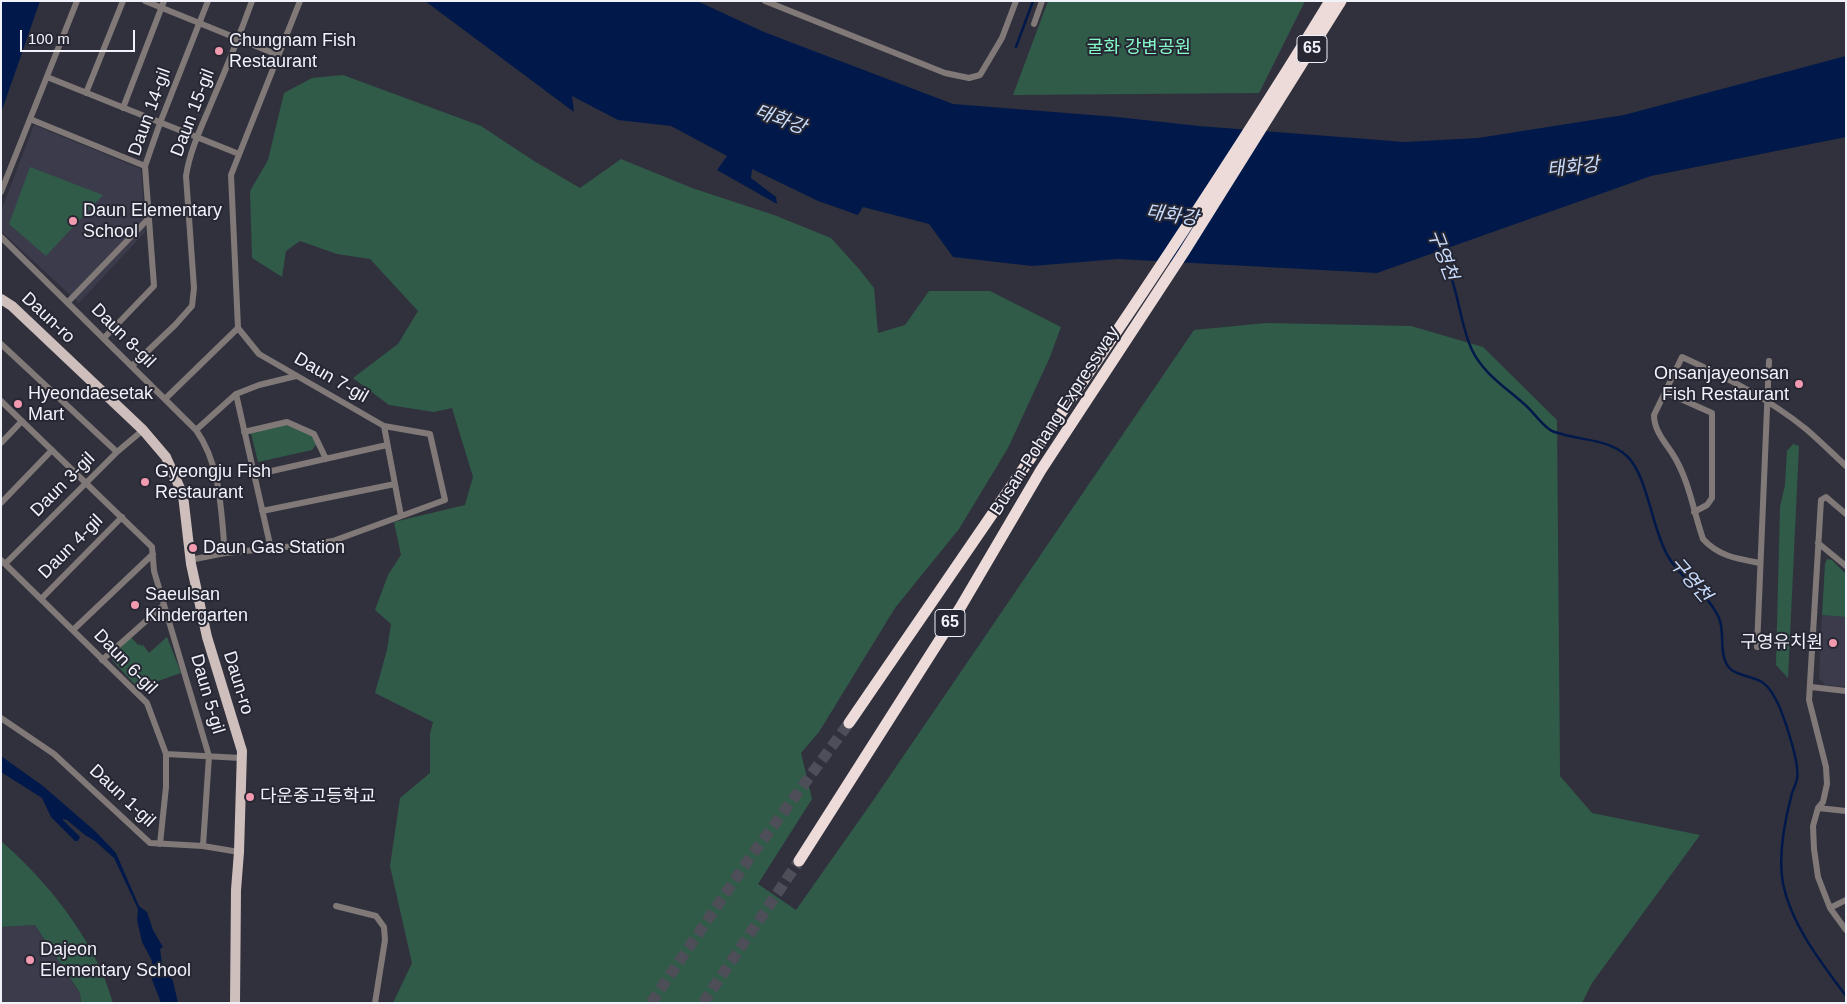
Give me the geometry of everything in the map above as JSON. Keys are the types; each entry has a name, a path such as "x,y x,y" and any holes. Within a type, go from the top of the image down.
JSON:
{"highway":[{"name":"Busan-Pohang Expressway","path":"849,723 1151,281 1330,1"},
{"name":"Busan-Pohang Expressway","path":"798,860 960,608 1041,470 1184,252 1341,1"}],"main road":[{"name":"Daun-ro","path":"1,298 12,306 143,430 166,457 183,495 190,560 207,638 242,751 236,890 235,1003"}],"street":[{"path":"1,192 77,1"},
{"path":"86,93 122,1"},
{"path":"145,1 163,5 200,23 278,55"},
{"name":"Daun 14-gil","path":"104,338 154,286 146,166 160,123 208,1"},
{"name":"Daun 15-gil","path":"132,366 192,306 194,288 186,176 188,165 197,137 239,39 252,1"},
{"path":"165,399 238,328 231,175 300,1"},
{"path":"765,1 896,55 945,73 969,78 980,75 1002,38 1016,1"},
{"path":"1034,24 1042,1"},
{"path":"123,108 163,5"},
{"path":"46,77 239,154"},
{"path":"30,119 146,166"},
{"path":"68,302 149,218"},
{"name":"Daun 8-gil","path":"1,237 196,430 206,444 214,468 220,502 225,553"},
{"name":"Daun 7-gil","path":"190,560 225,553 333,541 445,500 430,434 384,426 259,354 238,328"},
{"path":"1,344 117,452"},
{"path":"1760,563 1734,559 1710,546 1703,539 1682,471 1654,425 1654,415 1682,357 1727,378 1767,401 1806,429 1846,466"},
{"path":"1757,647 1769,361"},
{"path":"196,430 236,394 259,385 296,376"},
{"path":"1665,392 1712,412 1712,498 1707,505 1694,512"},
{"path":"236,394 270,548"},
{"name":"Daun 5-gil","path":"1,401 152,546 154,571 188,680 209,756 203,846"},
{"path":"1,443 22,421"},
{"path":"244,432 287,422 314,434 326,459"},
{"path":"384,426 401,516"},
{"name":"Daun 3-gil","path":"3,562 117,452 143,430"},
{"path":"254,475 387,445"},
{"path":"1,503 52,450"},
{"path":"262,512 395,484"},
{"path":"1846,514 1826,497 1821,500 1809,700 1826,768 1827,784 1823,802 1818,808 1813,826 1818,877 1830,908 1846,930"},
{"name":"Daun 4-gil","path":"41,599 122,517"},
{"path":"1818,543 1846,566"},
{"path":"73,630 153,554"},
{"name":"Daun 6-gil","path":"3,562 147,703 166,754 166,788 160,844"},
{"path":"102,660 164,605"},
{"path":"1811,687 1846,691"},
{"name":"Daun 1-gil","path":"1,718 54,754 150,843 203,846 239,852"},
{"path":"166,754 241,758"},
{"path":"1818,808 1846,811"},
{"path":"1830,908 1846,900"},
{"path":"336,906 376,916 384,927 385,940 375,1003"}],"shaded area":[{"name":"Daun Elementary School","path":"34,125 141,169 145,232 79,303 1,231 1,211"},
{"name":"구영유치원","path":"1822,615 1846,617 1846,687 1825,685 1819,678"},
{"name":"Dajeon Elementary School","path":"35,925 80,994 81,1003 1,1003 1,927"}],"green space":[{"name":"굴화 강변공원","path":"1048,1 1305,1 1259,93 1013,95"},
{"path":"343,75 481,126 534,161 580,188 621,159 692,188 774,215 831,238 874,288 878,333 905,325 929,291 990,291 1061,327 1050,357 1008,448 959,529 895,608 819,732 801,753 812,799 758,884 796,910 870,805 1194,330 1266,323 1411,326 1483,347 1557,420 1560,776 1592,813 1700,835 1592,983 1582,1003 393,1003 412,963 390,866 400,798 430,773 430,734 433,722 375,693 387,650 391,624 375,610 388,575 401,555 394,522 465,505 473,477 452,408 434,412 389,405 353,378 398,344 418,311 370,259 337,254 300,241 286,251 282,277 252,258 250,191 268,160 284,93 312,78"},
{"path":"30,167 103,195 46,256 9,224"},
{"path":"286,425 313,436 317,443 312,450 258,462 251,433"},
{"path":"1793,444 1799,446 1788,678 1776,665 1780,507 1785,485 1787,451"},
{"path":"1827,559 1832,560 1846,574 1846,617 1822,615 1825,564"},
{"path":"130,636 138,645 143,645 149,653 167,637 181,673 138,688 112,660"},
{"path":"1,841 45,884 70,917 101,970 113,1003 81,1003 80,993 35,925 1,927"}],"water":[{"path":"1,1 40,1 1,113"},
{"name":"태화강","path":"425,1 697,1 764,32 953,104 1405,142 1478,138 1624,115 1846,56 1846,137 1651,176 1377,273 1118,259 1032,266 953,257 929,224 863,207 858,215 818,201 752,169 751,178 776,197 777,204 717,170 727,156 671,126 618,120 572,96 574,112"},
{"path":"1,756 43,786 96,832 116,853 139,906 147,912 153,930 163,947 160,949 162,963 173,981 178,1003 161,1003 151,977 152,961 142,942 137,920 138,909 114,858 67,820 62,819 80,837 78,841 75,841 51,817 42,798 1,772"}],"waterway":[{"path":"1016,47 1033,1"},
{"name":"구영천","path":"1440,249 1452,279 1469,342 1482,366 1550,430 1604,443 1620,450 1627,456 1640,477 1663,547 1669,558 1674,566 1708,601 1719,618 1726,663 1737,673 1762,682 1775,697 1789,733 1795,754 1797,772 1783,840 1781,862 1783,884 1787,899 1800,929 1817,957 1846,996"}],"tunnel":[{"path":"651,1003 749,859 849,723"},
{"path":"703,1003 799,861"}],"place":[{"name":"Chungnam Fish Restaurant","path":"219,51"},
{"name":"Daun Elementary School","path":"73,221"},
{"name":"Onsanjayeonsan Fish Restaurant","path":"1799,384"},
{"name":"Hyeondaesetak Mart","path":"18,404"},
{"name":"Gyeongju Fish Restaurant","path":"145,482"},
{"name":"Daun Gas Station","path":"193,548"},
{"name":"Saeulsan Kindergarten","path":"135,605"},
{"name":"구영유치원","path":"1833,643"},
{"name":"다운중고등학교","path":"250,797"},
{"name":"Dajeon Elementary School","path":"30,960"}]}
